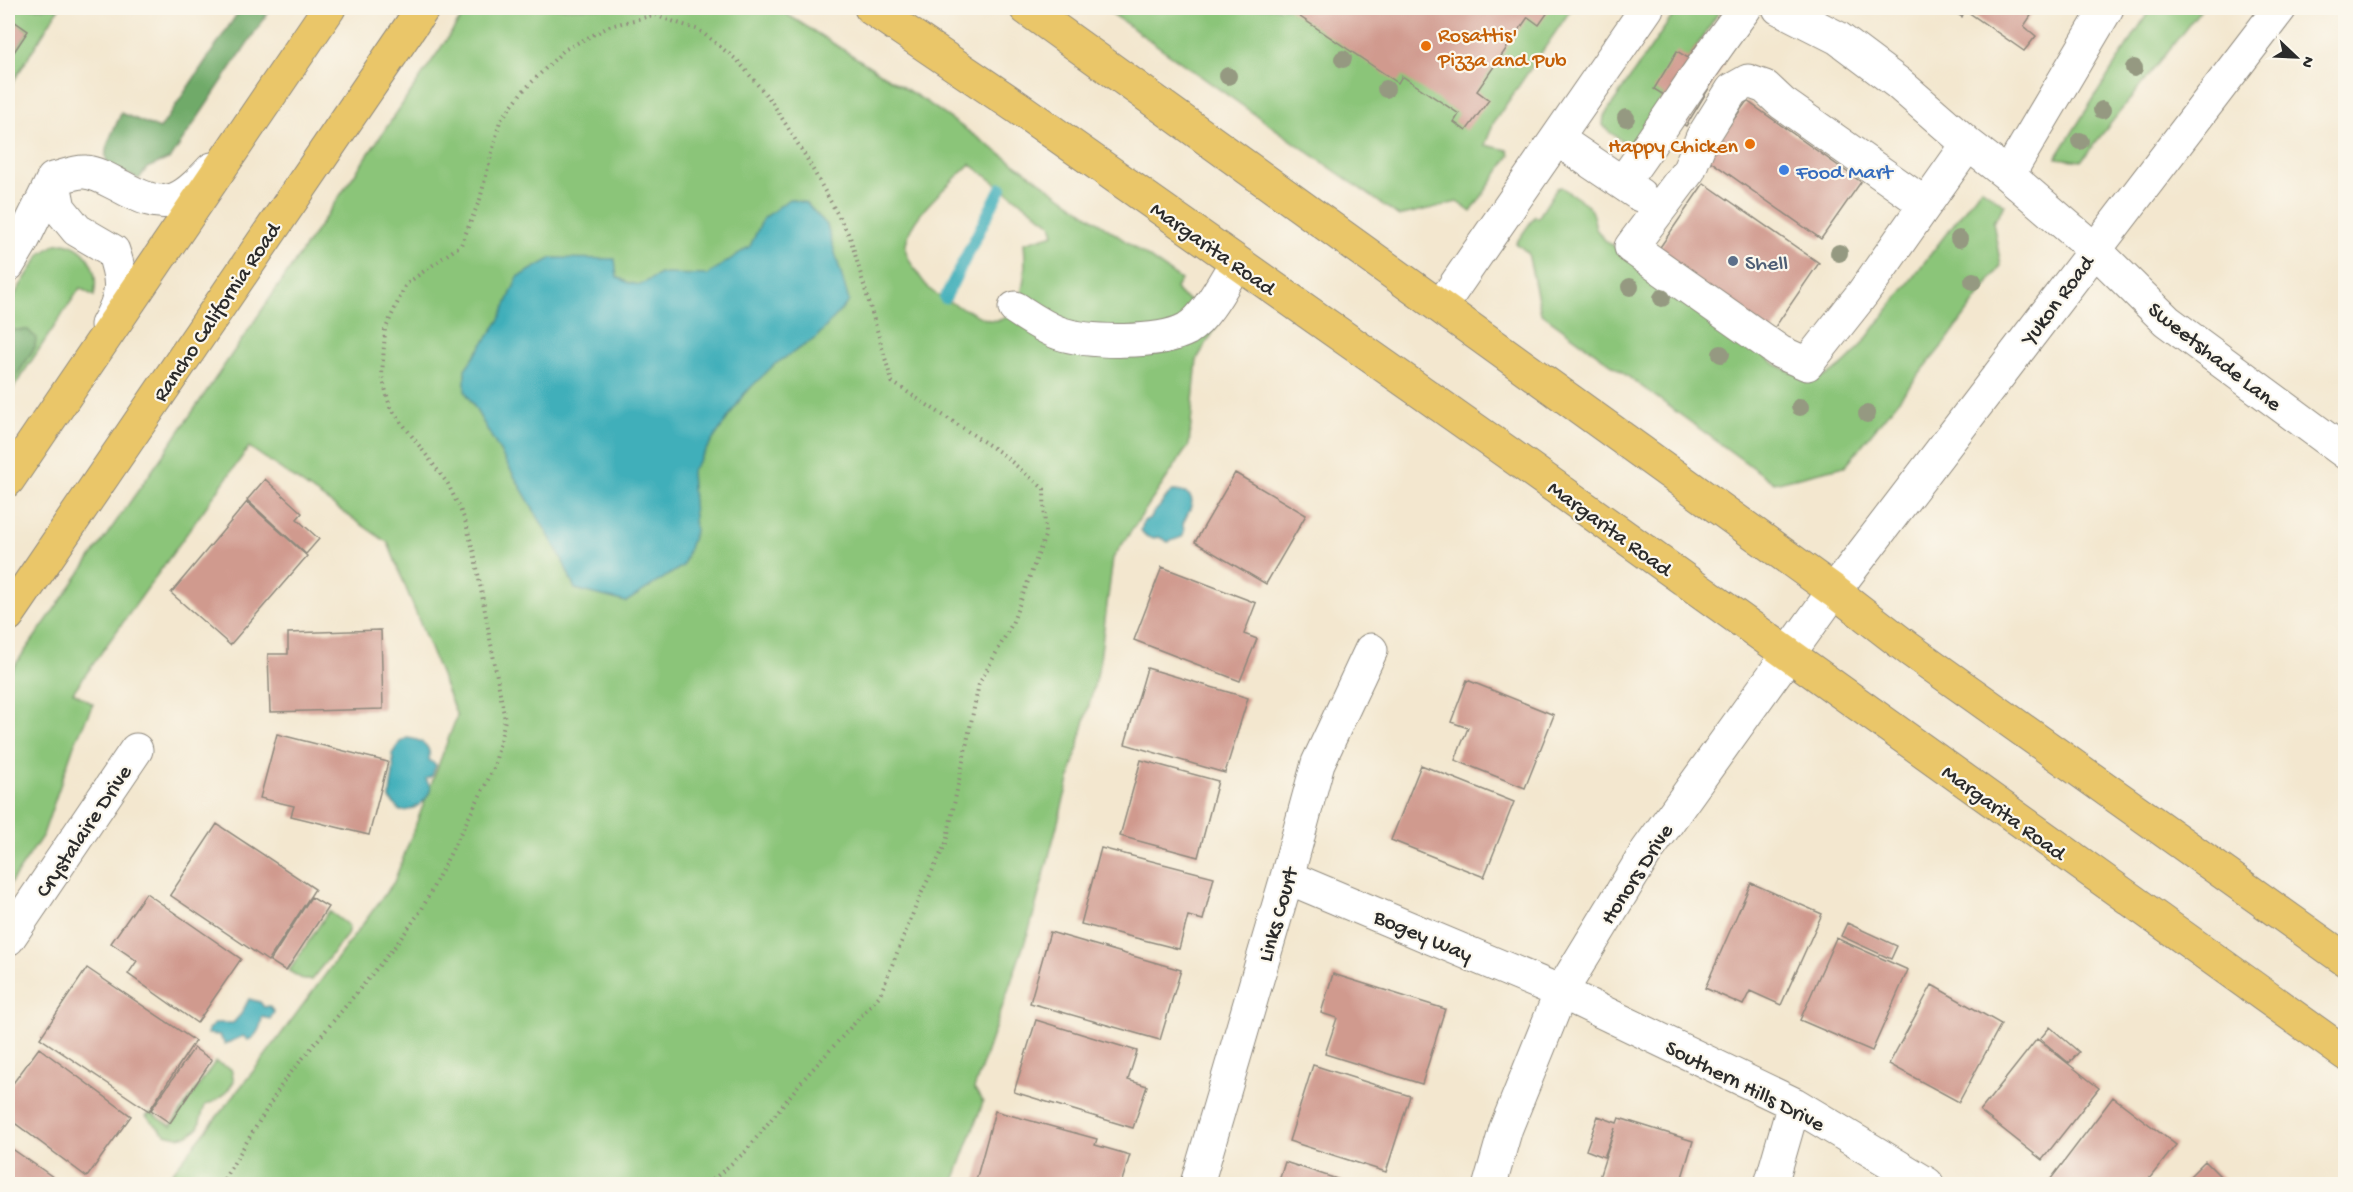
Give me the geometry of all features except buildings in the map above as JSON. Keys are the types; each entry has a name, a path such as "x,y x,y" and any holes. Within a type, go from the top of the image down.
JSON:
{"main road":[{"path":"8,480 329,8"},
{"name":"Rancho California Road","path":"8,615 423,8"},
{"name":"Margarita Road","path":"871,8 1017,107 1790,655 2346,1054"},
{"path":"1026,8 1834,591 1909,649 2346,960"}],"street":[{"path":"1441,306 1647,8"},
{"path":"1623,182 1671,116 1710,53 1745,8"},
{"name":"Sweetshade Lane","path":"1779,8 1838,38 1898,83 2094,249 2167,321 2346,453"},
{"path":"2008,176 2107,8"},
{"name":"Yukon Road","path":"1834,591 2280,8"},
{"path":"1925,204 1782,103 1765,87 1748,81 1732,90 1702,138 1689,170 1630,247 1780,352 1807,364 1863,293 1968,144"},
{"path":"53,179 84,172 108,179 140,197 169,203 188,194 241,137"},
{"path":"1557,139 1623,182 1658,209"},
{"path":"8,265 53,179"},
{"path":"53,179 59,208 77,230 113,251 122,276 122,293 114,313 88,360"},
{"path":"1015,308 1044,327 1084,338 1112,341 1167,335 1187,328 1202,315 1236,263"},
{"name":"Honors Drive","path":"1490,1185 1506,1128 1561,992 1647,851 1834,591"},
{"name":"Links Court","path":"1197,1185 1318,763 1371,650"},
{"name":"Crystalaire Drive","path":"8,939 136,750"},
{"name":"Bogey Way","path":"1287,877 1561,992"},
{"name":"Southern Hills Drive","path":"1561,992 1794,1104 1927,1185"},
{"path":"1771,1185 1794,1104"}],"path":[{"path":"220,1185 284,1081 396,945 422,909 494,768 505,720 475,557 465,520 447,484 390,407 382,376 385,330 406,284 461,245 480,200 500,121 522,92 564,50 610,26 654,15 699,30 738,61 772,102 806,157 850,237 892,382 1001,453 1044,489 1046,536 1012,624 979,684 946,843 920,896 880,995 802,1081 745,1152 708,1185"}],"green space":[{"path":"8,8 59,8 8,90 8,61 28,31 8,17"},
{"path":"241,8 271,8 171,158 147,168 139,179 113,168 108,163 106,150 121,113 160,129"},
{"path":"468,8 777,8 928,103 1181,280 1176,288 1179,294 1220,321 1197,359 1189,445 1113,558 1099,667 1031,924 974,1089 983,1102 953,1184 163,1184 259,1064 394,882 457,716 388,543 249,447 73,692 93,704 74,745 43,835 8,887 8,675 161,458","holes":["970,164 1051,224 1054,234 1024,243 1025,265 1022,292 1018,304 1002,319 985,319 933,292 917,272 906,250 912,226 935,198"]},
{"path":"1104,8 1572,8 1494,122 1485,145 1508,150 1510,155 1471,212 1457,202 1399,216"},
{"path":"1678,8 1721,9 1633,143 1627,144 1603,125 1604,116"},
{"path":"2151,8 2202,8 2081,161 2056,158"},
{"path":"1561,187 1588,205 1596,229 1605,240 1777,365 1811,378 1828,375 1856,352 1981,188 2005,205 1993,222 2001,266 1947,340 1845,466 1774,483 1541,313 1528,253 1516,243 1535,216 1538,218 1557,188"},
{"path":"65,243 81,251 91,263 95,279 94,296 80,288 8,396 8,309 41,254 56,244"},
{"path":"28,330 36,338 35,347 8,389 8,332"},
{"path":"329,911 349,926 347,935 311,980 304,980 289,971"},
{"path":"215,1062 231,1069 234,1081 231,1086 222,1096 205,1105 198,1128 189,1135 178,1137 165,1134 146,1116 151,1113 171,1126"}],"water":[{"path":"789,199 806,203 827,225 849,301 816,338 775,364 744,394 691,472 695,531 683,566 626,602 575,589 561,557 465,391 465,369 499,321 518,277 552,258 615,259 617,277 640,285 660,274 707,275 750,246 763,219"},
{"path":"1173,491 1188,494 1192,502 1183,523 1182,537 1168,542 1159,537 1147,536 1141,530 1144,521 1152,517"},
{"path":"407,738 424,744 429,750 429,760 436,765 432,776 426,779 431,788 427,797 415,808 400,811 390,799 392,754 400,742"},
{"path":"249,999 260,1002 264,1007 269,1006 274,1012 270,1019 262,1017 260,1027 254,1036 248,1040 243,1036 225,1044 219,1035 208,1034 208,1029 216,1023 233,1023"}],"waterway":[{"path":"945,298 1001,188"}],"place":[{"name":"Rosattis' Pizza and Pub","path":"1426,46"},
{"name":"Happy Chicken","path":"1750,144"},
{"name":"Food Mart","path":"1784,170"},
{"name":"Shell","path":"1733,261"}]}
